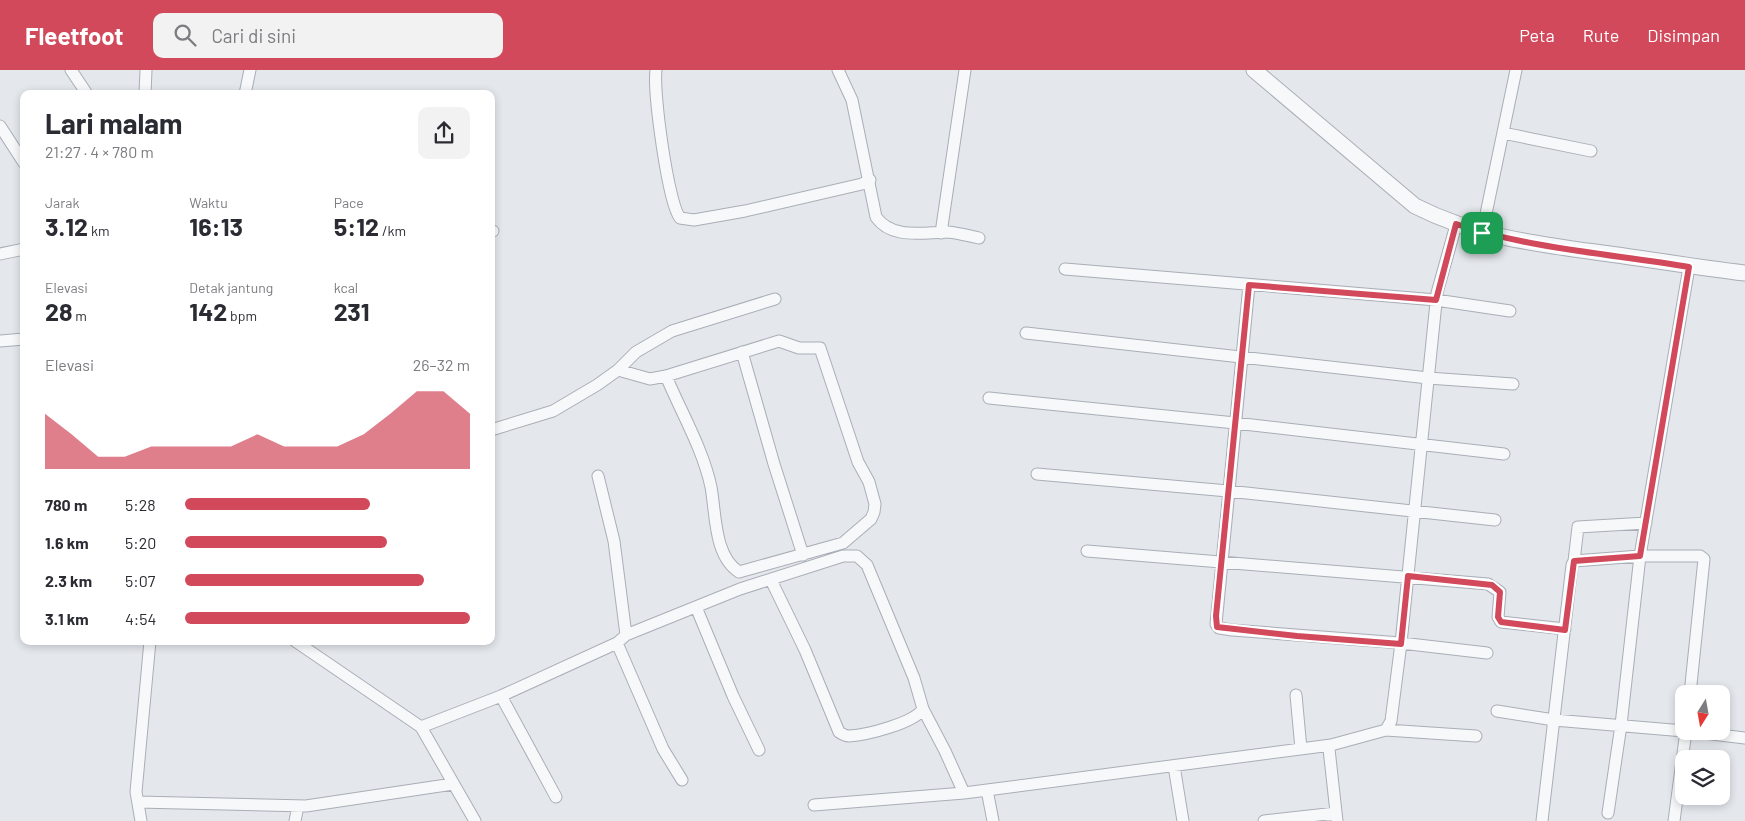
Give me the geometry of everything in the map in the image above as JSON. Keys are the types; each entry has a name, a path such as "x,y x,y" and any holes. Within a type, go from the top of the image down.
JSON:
{"street":[{"path":"71,70 84,90"},
{"path":"145,90 146,70"},
{"path":"246,90 250,70"},
{"path":"656,70 656,108 676,214 680,218 694,220 744,211 862,184 870,180"},
{"path":"838,70 852,100 870,180 876,217 883,226 894,231 908,233 941,233 979,238"},
{"path":"941,233 966,70"},
{"path":"1254,70 1415,206 1456,224 1482,233 1529,243 1689,267 1745,273"},
{"path":"1482,233 1516,70"},
{"path":"0,126 20,157"},
{"path":"1503,133 1591,152"},
{"path":"1386,730 1391,721 1401,644 1436,300 1456,224"},
{"path":"0,254 20,250"},
{"path":"1608,813 1621,725 1640,556 1689,267"},
{"path":"1065,269 1436,300 1510,311"},
{"path":"1249,285 1221,561 1216,616 1217,627 1487,653"},
{"path":"495,429 553,412 618,370 636,352 672,331 775,299"},
{"path":"1026,333 1428,378 1513,384"},
{"path":"0,341 20,339"},
{"path":"618,370 650,379 666,376 779,341 799,348 820,348 858,462 869,482 875,504 871,519 843,543 739,572 730,566 719,539 710,485 698,450 666,376"},
{"path":"742,352 774,464 803,555"},
{"path":"989,398 1421,443 1504,454"},
{"path":"1037,474 1228,491 1495,520"},
{"path":"598,476 614,541 622,639 664,749 682,780"},
{"path":"1542,821 1578,527 1646,523"},
{"path":"1088,551 1408,576 1492,585 1500,592 1498,617 1501,622 1565,630"},
{"path":"421,727 501,696 622,639 740,589 843,556 857,556 867,566 914,678 923,709 953,767 964,793"},
{"path":"1574,561 1640,556 1700,556 1704,559 1691,685"},
{"path":"771,580 805,650 838,732 847,736 862,734 911,720 920,715 923,709"},
{"path":"696,607 733,696 759,750"},
{"path":"141,821 136,792 150,645"},
{"path":"301,645 421,727 475,821"},
{"path":"1296,695 1301,749"},
{"path":"501,696 556,798"},
{"path":"1497,711 1554,720 1675,730"},
{"path":"814,805 964,793 1174,766 1331,745 1386,730 1476,736"},
{"path":"1730,736 1745,738"},
{"path":"1674,821 1685,740"},
{"path":"1264,821 1336,817 1329,757 1331,745"},
{"path":"1174,766 1183,821"},
{"path":"138,802 298,806 453,784"},
{"path":"987,790 993,821"},
{"path":"295,821 298,806"}],"route":[{"path":"1456,224 1482,233 1529,243 1689,267 1640,556 1578,559 1574,561 1565,630 1501,622 1498,617 1500,592 1492,585 1408,576 1401,644 1227,630 1217,627 1216,616 1249,285 1436,300 1456,224"}]}
